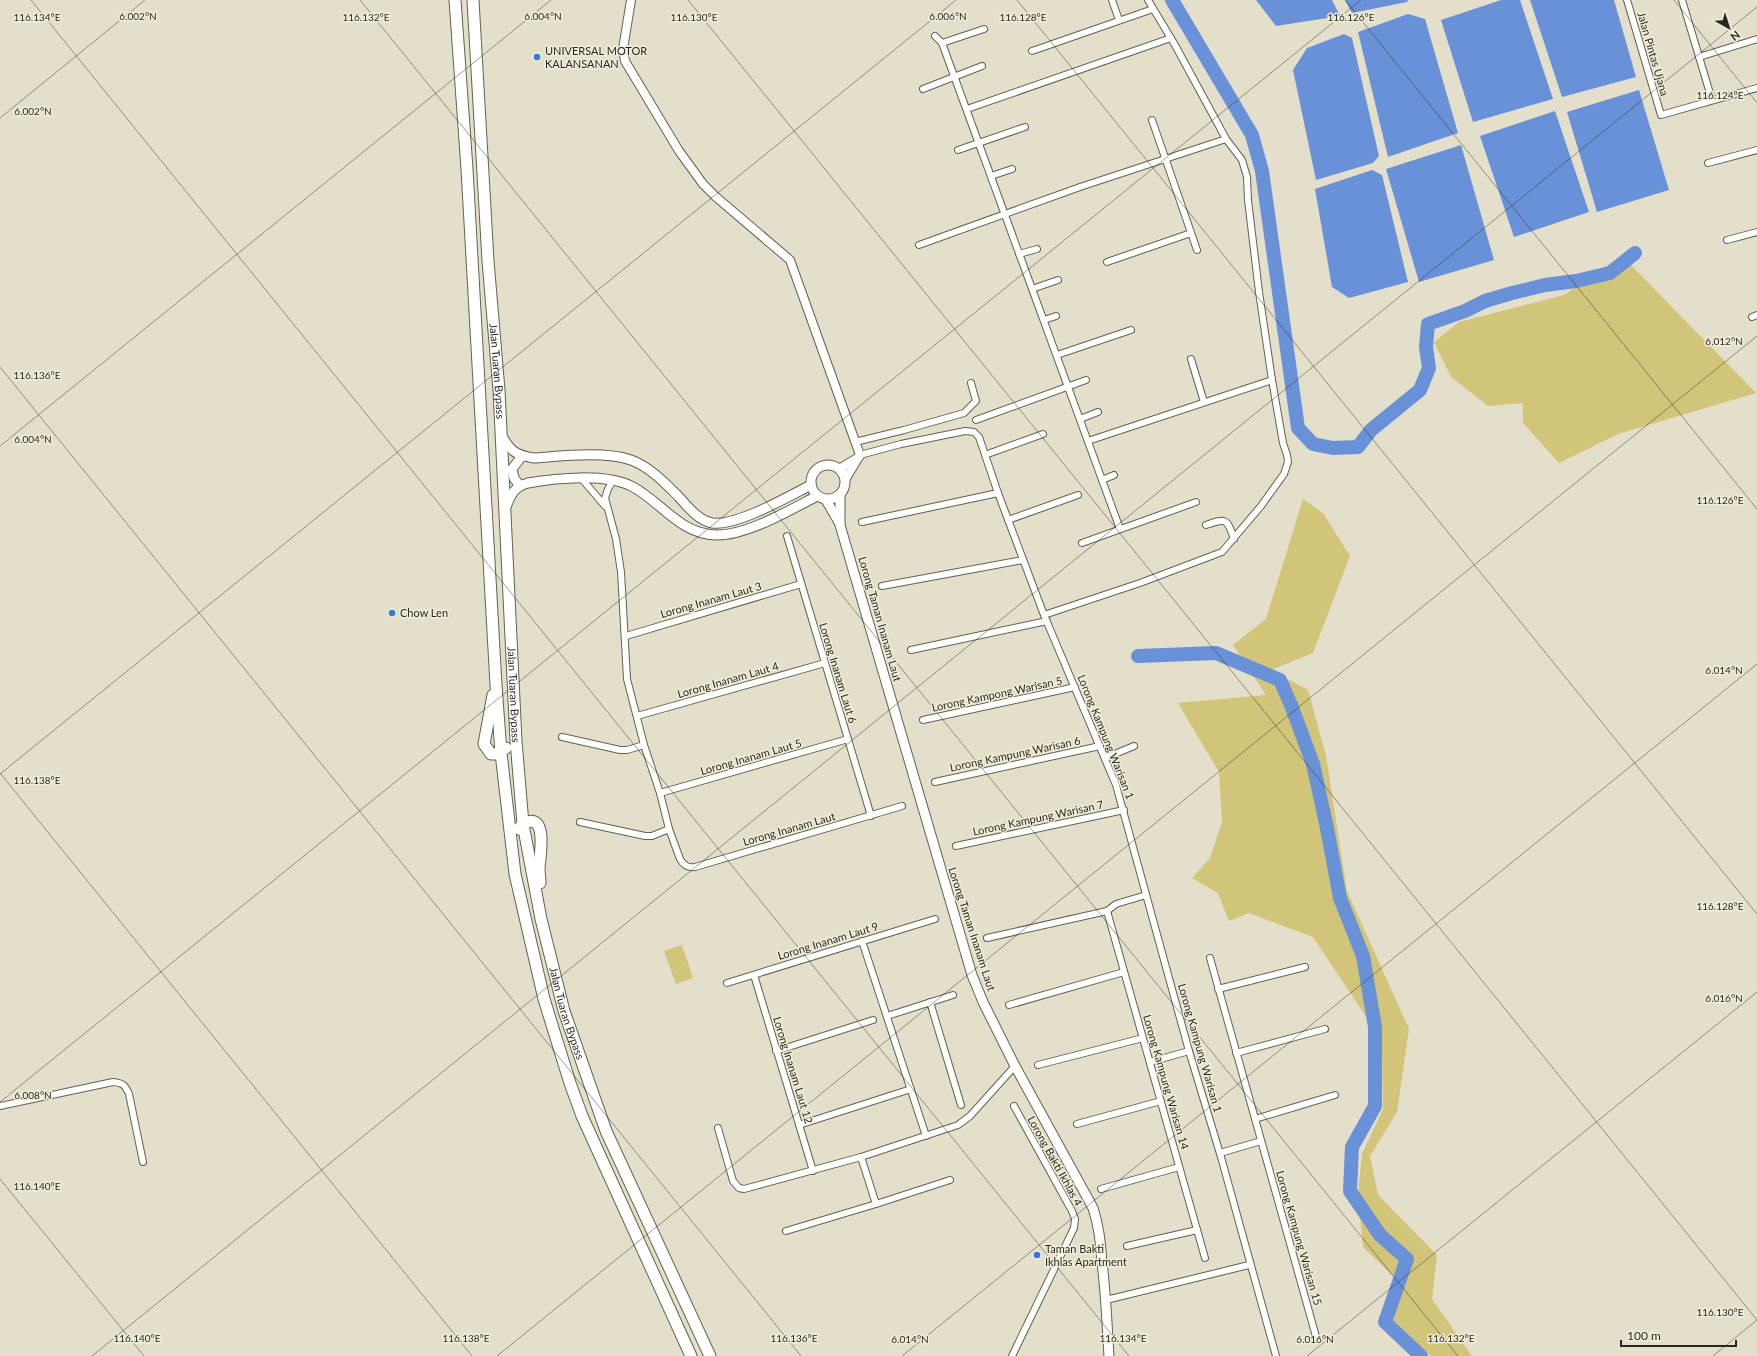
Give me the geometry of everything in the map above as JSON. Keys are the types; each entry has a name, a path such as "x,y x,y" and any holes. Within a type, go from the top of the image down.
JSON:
{"highway":[{"name":"Jalan Tuaran Bypass","path":"455,0 467,169 496,685 501,752 515,874 544,999 570,1083 591,1137 691,1356"},
{"name":"Jalan Tuaran Bypass","path":"473,0 488,261 506,507 516,741 523,824 541,919 564,1011 606,1131 710,1356"},
{"path":"496,685 484,744 491,754 501,752 516,741"},
{"path":"515,874 518,830 523,824 532,821 537,825 542,840 539,869 541,919"}],"main road":[{"path":"500,431 510,448 522,456 534,458 609,455 631,460 650,470 696,516 712,523 730,522 774,504 811,485"},
{"path":"520,486 514,478 512,469 522,456"},
{"path":"829,465 839,469 845,480 845,485 840,495 836,498 826,500 817,496 811,485 812,474 819,467 829,465"},
{"path":"506,507 510,495 520,486 539,481 581,478 613,481 633,487 678,522 692,530 714,535 732,533 747,529 779,516 817,496"},
{"name":"Lorong Taman Inanam Laut","path":"840,495 840,525 968,963 983,1002 1015,1066 1093,1208 1099,1233 1106,1300 1109,1356"},
{"path":"826,500 840,525"}],"street":[{"path":"631,0 623,49 625,61 679,151 703,184 716,197 790,260 860,456 845,480"},
{"path":"1112,0 1119,20"},
{"path":"911,650 1045,618 1216,555 1227,548 1261,506 1287,468 1287,455 1283,443 1272,380 1259,292 1248,200 1247,177 1242,160 1226,139 1171,38 1148,0"},
{"name":"Jalan Pintas Ujana","path":"1627,0 1661,115 1712,100"},
{"path":"1682,0 1712,100 1757,88"},
{"path":"1032,51 1153,9"},
{"path":"942,43 984,29"},
{"path":"935,36 942,43 967,109 1120,529"},
{"path":"967,109 1171,38"},
{"path":"1699,57 1757,38"},
{"path":"924,89 982,66"},
{"path":"1152,120 1197,250"},
{"path":"958,150 1026,126"},
{"path":"919,245 1004,213 1226,139"},
{"path":"1708,163 1757,150"},
{"path":"991,176 1012,168"},
{"path":"1727,240 1757,232"},
{"path":"1107,262 1191,233"},
{"path":"1019,254 1037,249"},
{"path":"1032,289 1058,280"},
{"path":"1044,320 1056,316"},
{"path":"1057,355 1131,330"},
{"path":"1191,359 1204,402"},
{"path":"976,420 1068,388 1086,380"},
{"path":"1088,441 1272,380"},
{"path":"855,442 904,430 964,412 976,401 971,383"},
{"path":"1080,419 1098,412"},
{"name":"Lorong Kampung Warisan 1","path":"839,469 860,456 922,440 971,431 979,437 998,494 1045,618 1116,785 1189,1051 1220,1153 1276,1356"},
{"path":"985,455 1043,434"},
{"path":"1102,480 1114,476"},
{"path":"581,478 606,507"},
{"path":"580,822 645,836 652,836 669,829 627,679 626,636 621,572 613,529 606,507 606,493 613,481"},
{"path":"862,522 998,494"},
{"path":"1008,520 1078,495"},
{"path":"1082,543 1196,502"},
{"path":"1206,525 1220,520 1226,521 1229,524 1234,539"},
{"name":"Lorong Inanam Laut 6","path":"787,536 871,816"},
{"path":"882,586 1023,560"},
{"name":"Lorong Inanam Laut 3","path":"626,636 801,584"},
{"name":"Lorong Inanam Laut 4","path":"637,716 825,663"},
{"name":"Lorong Kampong Warisan 5","path":"923,720 1075,687"},
{"path":"562,736 620,750 627,750 644,744"},
{"name":"Lorong Inanam Laut 5","path":"660,793 848,739"},
{"name":"Lorong Kampung Warisan 6","path":"935,782 1100,746"},
{"path":"1105,758 1134,746"},
{"name":"Lorong Inanam Laut","path":"669,829 680,860 686,866 696,867 902,806"},
{"name":"Lorong Kampung Warisan 7","path":"956,846 1124,810"},
{"path":"987,938 1107,911 1116,904 1146,895"},
{"name":"Lorong Kampung Warisan 14","path":"1107,911 1205,1258"},
{"name":"Lorong Inanam Laut 9","path":"726,983 935,918"},
{"path":"862,941 926,1136"},
{"name":"Lorong Kampung Warisan 15","path":"1210,958 1317,1340"},
{"path":"1218,989 1305,967"},
{"path":"1009,1005 1124,972"},
{"name":"Lorong Inanam Laut 12","path":"754,975 813,1171"},
{"path":"887,1016 952,995"},
{"path":"930,1002 961,1105"},
{"path":"776,1051 873,1020"},
{"path":"1236,1053 1324,1029"},
{"path":"1038,1065 1143,1038"},
{"path":"1150,1062 1189,1051"},
{"path":"718,1128 736,1186 744,1189 759,1186 861,1157 952,1128 964,1121 1015,1066"},
{"path":"0,1106 113,1082 121,1083 129,1094 143,1162"},
{"path":"799,1125 911,1089"},
{"path":"1255,1119 1335,1095"},
{"path":"1077,1124 1161,1101"},
{"name":"Lorong Bakti Ikhlas 4","path":"1012,1356 1074,1228 1075,1218 1014,1106"},
{"path":"1220,1153 1261,1141"},
{"path":"861,1157 876,1204"},
{"path":"1101,1189 1179,1168"},
{"path":"786,1231 950,1180"},
{"path":"1127,1246 1197,1230"},
{"path":"1106,1300 1250,1265"}],"shaded area":[{"path":"1622,256 1756,393 1618,434 1559,463 1523,423 1523,403 1488,406 1451,377 1434,342 1459,322 1564,295"},
{"path":"1303,499 1323,513 1350,556 1313,653 1271,670 1308,690 1326,756 1347,891 1409,1029 1397,1112 1370,1156 1378,1195 1437,1255 1432,1299 1472,1356 1431,1356 1394,1321 1395,1278 1363,1247 1358,1193 1362,1154 1383,1109 1382,1048 1369,1021 1313,937 1249,913 1229,921 1218,893 1192,878 1210,858 1222,822 1219,772 1178,703 1266,695 1233,645 1266,619"},
{"path":"682,945 693,978 676,984 664,951"}],"water":[{"path":"1256,0 1332,0 1340,16 1276,26"},
{"path":"1345,0 1408,0 1407,2 1352,13"},
{"path":"1501,0 1520,0 1553,99 1473,122 1441,20"},
{"path":"1530,0 1614,0 1636,77 1562,97"},
{"path":"1408,14 1425,19 1458,133 1388,157 1358,32"},
{"path":"1344,34 1352,38 1379,156 1373,163 1316,180 1293,70 1307,48"},
{"path":"1639,90 1669,190 1597,212 1567,112"},
{"path":"1555,111 1589,212 1514,237 1480,136"},
{"path":"1461,145 1494,260 1419,282 1386,169"},
{"path":"1372,170 1382,175 1408,282 1349,298 1332,287 1315,189"}],"waterway":[{"path":"1172,0 1252,135 1262,171 1298,428 1313,444 1333,448 1358,447 1371,430 1420,390 1429,368 1426,347 1428,324 1465,311 1485,301 1512,293 1545,285 1576,281 1610,273 1635,253"},
{"path":"1138,656 1216,653 1280,680 1291,705 1313,764 1340,898 1363,956 1375,1027 1375,1106 1352,1147 1350,1191 1380,1235 1407,1259 1385,1322 1421,1356"}],"place":[{"name":"UNIVERSAL MOTOR KALANSANAN","path":"537,57"},
{"name":"Chow Len","path":"392,613"},
{"name":"Taman Bakti Ikhlas Apartment","path":"1037,1255"}]}
